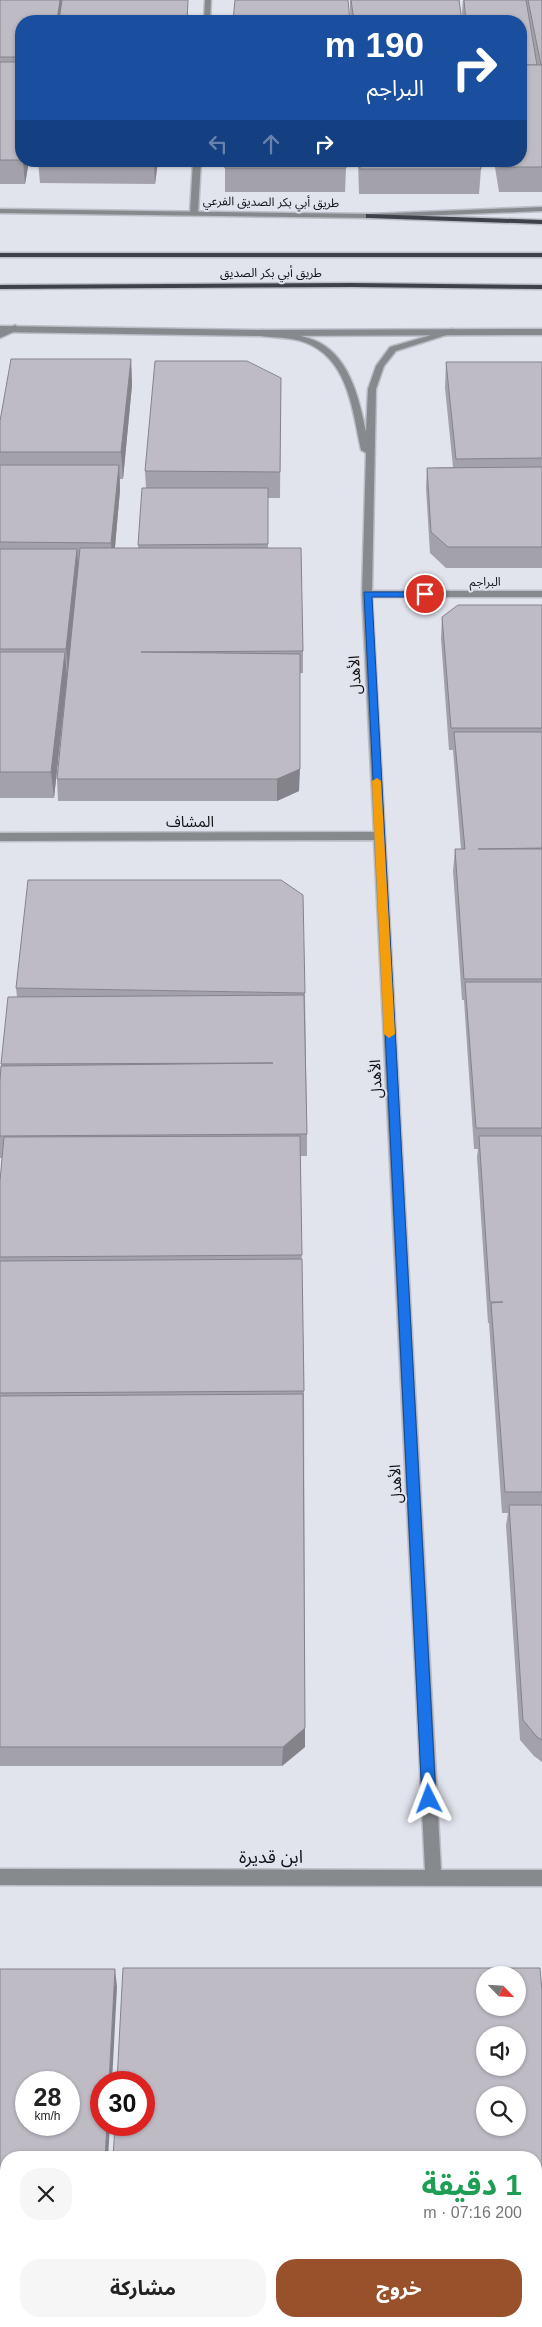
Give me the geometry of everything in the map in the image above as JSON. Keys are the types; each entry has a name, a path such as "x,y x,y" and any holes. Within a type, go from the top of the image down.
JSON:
{"main road":[{"path":"369,216 542,222"},
{"name":"طريق أبي بكر الصديق","path":"0,255 542,255"},
{"name":"طريق أبي بكر الصديق","path":"0,287 352,285 542,287"}],"street":[{"path":"207,15 208,0"},
{"path":"194,213 198,167"},
{"name":"طريق أبي بكر الصديق الفرعي","path":"0,211 369,216 542,209"},
{"path":"0,335 15,328"},
{"path":"0,329 261,333 542,332"},
{"name":"الأهدل","path":"433,1878 367,594 372,389 380,366 393,349 455,331"},
{"path":"261,333 313,342 336,358 351,390 370,468"},
{"name":"البراجم","path":"367,594 542,594"},
{"name":"المشاف","path":"0,837 379,836"},
{"name":"ابن قديرة","path":"0,1877 542,1878"}],"building":[{"path":"0,0 60,0 58,15 15,15 15,57 0,57"},
{"path":"62,0 188,0 187,15 60,15"},
{"path":"235,0 348,0 349,15 234,15"},
{"path":"351,0 459,0 461,15 353,15"},
{"path":"464,0 526,0 537,65 527,65 527,15 465,15"},
{"path":"528,0 542,0 542,65 541,65"},
{"path":"0,62 15,62 15,160 0,160"},
{"path":"527,65 542,65 542,167 527,167"},
{"path":"346,167 346,168 225,168"},
{"path":"360,167 481,167 481,169 360,169"},
{"path":"11,359 131,359 121,452 0,452 0,421"},
{"path":"155,361 247,361 281,378 280,472 145,471"},
{"path":"446,362 542,362 542,458 456,459"},
{"path":"0,465 119,465 111,543 0,542"},
{"path":"542,467 542,547 448,547 431,532 427,468"},
{"path":"142,488 268,488 268,544 138,545"},
{"path":"80,548 301,548 303,651 141,652 300,654 300,769 277,779 57,779"},
{"path":"0,549 77,549 66,649 0,649"},
{"path":"458,605 542,605 542,728 451,728 442,617"},
{"path":"0,652 65,652 51,772 0,772"},
{"path":"454,732 542,732 542,848 478,849 542,849 542,979 464,979 455,849 465,849"},
{"path":"28,880 281,880 303,895 305,993 16,988"},
{"path":"465,982 542,982 542,1128 476,1128"},
{"path":"304,995 307,1134 0,1136 1,1066 273,1063 1,1064 8,997"},
{"path":"300,1136 302,1255 0,1257 0,1181 4,1137"},
{"path":"479,1136 542,1136 542,1492 505,1492 491,1303 503,1302 490,1302"},
{"path":"302,1259 304,1391 0,1393 0,1261"},
{"path":"303,1394 305,1728 283,1747 0,1747 0,1396"},
{"path":"509,1505 542,1505 542,1740 537,1737 523,1720"},
{"path":"123,1968 476,1968 476,2016 526,2016 526,1968 540,1968 542,1992 542,2151 113,2151 114,2136 155,2136 155,2071 118,2071"},
{"path":"0,1969 115,1969 110,2071 90,2071 90,2136 106,2136 105,2151 0,2151"}],"slow traffic":[{"path":"377,781 389,1034"}],"route":[{"path":"425,594 367,594 429,1799"}]}
